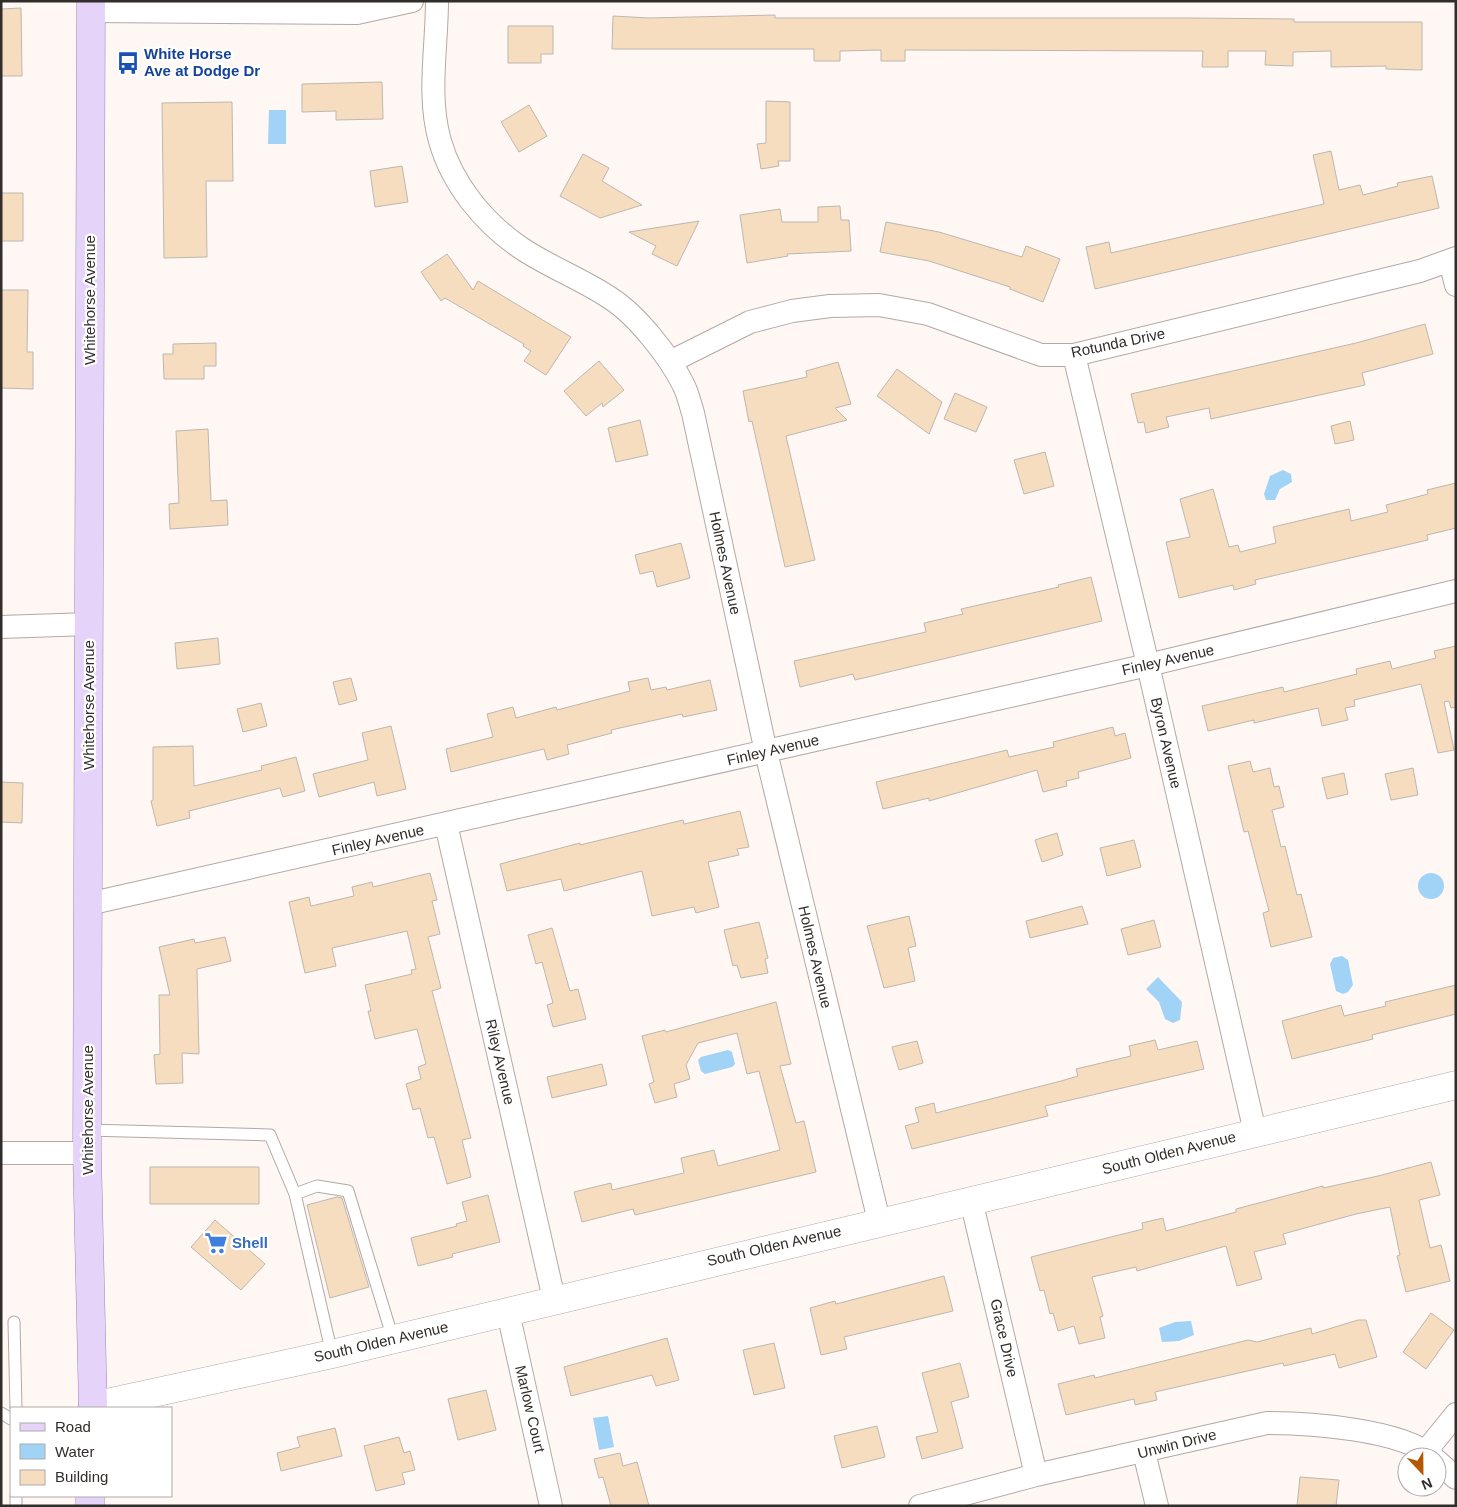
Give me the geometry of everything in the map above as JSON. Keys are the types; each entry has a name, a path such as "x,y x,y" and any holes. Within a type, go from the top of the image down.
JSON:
{"main road":[{"name":"Whitehorse Avenue","path":"90,1407 88,904 91,6"},
{"name":"South Olden Avenue","path":"94,1407 332,1354 878,1221 1456,1085"}],"street":[{"path":"91,6 357,13 412,1"},
{"name":"Holmes Avenue","path":"436,1 434,102 440,140 453,173 473,203 494,227 522,248 612,299 638,323 670,362 684,385 693,413 766,752 878,1221"},
{"path":"1453,260 1456,285"},
{"name":"Rotunda Drive","path":"670,362 750,322 792,311 830,306 879,305 928,314 1041,355 1074,355 1420,270 1453,260"},
{"name":"Byron Avenue","path":"1074,355 1148,665 1255,1132"},
{"name":"Finley Avenue","path":"88,904 1148,665 1456,592"},
{"path":"1,627 90,624"},
{"name":"Riley Avenue","path":"446,824 554,1299"},
{"path":"1,1153 88,1142"},
{"name":"Grace Drive","path":"971,1200 1036,1475"},
{"name":"Marlow Court","path":"508,1312 551,1506"},
{"path":"1437,1447 1456,1414"},
{"name":"Unwin Drive","path":"920,1506 1036,1475 1267,1423 1303,1423 1344,1428 1390,1438 1411,1447"},
{"path":"1144,1452 1157,1506"}],"lane":[{"path":"88,1142 270,1135 295,1194 332,1354"},
{"path":"295,1194 318,1186 348,1191 393,1339"},
{"path":"14,1322 16,1407"}],"water":[{"path":"269,110 286,110 286,144 268,144"},
{"path":"1283,470 1291,474 1292,482 1280,489 1275,500 1266,500 1264,494 1270,476"},
{"path":"1431,873 1440,877 1444,886 1440,895 1431,899 1422,895 1418,886 1422,877"},
{"path":"1342,956 1348,960 1353,985 1348,992 1343,994 1336,991 1330,964 1333,958"},
{"path":"1158,977 1182,1002 1180,1020 1173,1023 1165,1019 1159,1002 1146,989"},
{"path":"728,1050 732,1052 735,1064 732,1067 705,1074 701,1071 698,1060 701,1057"},
{"path":"1191,1321 1194,1335 1179,1341 1162,1342 1159,1328 1175,1322"},
{"path":"608,1416 614,1447 599,1450 593,1418"}],"building":[{"path":"21,8 22,76 1,76 1,9"},
{"path":"775,15 775,18 1191,18 1294,19 1294,22 1422,22 1422,70 1386,69 1386,66 1331,67 1331,51 1293,52 1293,66 1265,65 1266,51 1228,51 1228,67 1202,67 1203,51 905,50 905,61 881,61 881,50 840,51 840,61 814,61 814,49 612,49 613,16 649,18"},
{"path":"508,26 553,26 553,54 541,54 541,63 508,63"},
{"path":"382,82 383,119 336,120 336,111 302,112 302,84"},
{"path":"766,101 790,102 790,161 778,161 779,166 761,169 757,144 766,143"},
{"path":"232,102 233,181 206,181 207,257 164,258 162,103"},
{"path":"529,105 547,136 519,152 501,122"},
{"path":"1331,151 1339,190 1360,185 1363,195 1398,186 1397,183 1432,176 1439,208 1095,289 1086,247 1109,242 1111,253 1324,204 1313,155"},
{"path":"583,154 609,168 602,181 642,205 600,218 560,196"},
{"path":"402,166 408,202 375,207 370,171"},
{"path":"1,193 23,193 23,241 1,241"},
{"path":"840,206 841,220 849,220 851,251 787,254 788,256 747,263 740,215 780,209 782,222 818,222 818,207"},
{"path":"699,221 677,266 652,254 656,246 629,232"},
{"path":"886,222 939,232 1022,257 1026,246 1060,259 1043,302 1010,289 1010,287 929,261 880,252"},
{"path":"447,254 473,290 478,281 571,337 546,375 524,361 531,351 523,346 524,344 445,298 441,301 421,272"},
{"path":"1,290 28,290 27,352 33,352 33,389 1,388"},
{"path":"1425,324 1433,354 1362,373 1365,385 1211,419 1209,408 1166,417 1169,427 1146,433 1144,422 1138,423 1131,394 1356,343"},
{"path":"216,343 216,366 204,366 204,379 164,379 163,354 173,354 173,344"},
{"path":"599,361 624,390 603,407 602,403 586,416 564,391"},
{"path":"838,362 851,404 835,408 847,420 786,436 815,560 785,567 752,421 749,422 743,391 807,377 806,371"},
{"path":"897,369 942,402 929,434 877,396"},
{"path":"955,393 987,407 976,432 944,419"},
{"path":"640,420 648,455 616,462 608,428"},
{"path":"1350,421 1354,440 1335,444 1331,426"},
{"path":"208,429 211,501 227,500 228,525 170,529 169,504 179,503 176,431"},
{"path":"1045,452 1054,486 1024,494 1014,460"},
{"path":"1456,483 1456,528 1427,535 1428,540 1255,580 1256,584 1234,590 1233,585 1179,598 1166,542 1190,537 1180,499 1213,489 1229,547 1238,545 1240,552 1276,543 1273,527 1349,509 1351,521 1388,512 1386,505 1428,494 1427,490"},
{"path":"681,543 690,578 657,587 653,571 640,574 635,555"},
{"path":"1091,577 1102,621 855,680 853,674 800,687 794,661 926,632 924,623 963,614 961,609 1059,587 1058,585"},
{"path":"218,638 220,664 177,669 175,643"},
{"path":"1456,646 1456,707 1451,708 1449,701 1444,702 1454,750 1438,753 1421,684 1354,700 1355,706 1345,708 1348,720 1322,726 1318,708 1254,723 1254,720 1208,731 1202,706 1283,687 1284,692 1357,674 1356,669 1390,661 1392,669 1436,658 1434,651"},
{"path":"351,678 357,700 339,705 333,682"},
{"path":"648,678 651,690 666,687 667,690 710,680 717,710 683,717 682,714 611,730 612,733 567,745 569,754 547,760 544,749 451,772 446,749 493,737 487,714 513,707 516,718 556,707 557,710 630,691 628,682"},
{"path":"261,703 267,726 243,732 237,709"},
{"path":"391,726 406,789 377,796 374,782 319,797 313,774 368,760 362,733"},
{"path":"1113,727 1115,736 1125,733 1131,758 1078,772 1079,778 1066,781 1067,786 1043,792 1037,770 929,801 929,798 883,809 876,782 1007,750 1009,757 1054,747 1053,742"},
{"path":"193,746 194,786 262,770 261,766 296,757 305,791 283,797 280,788 189,811 190,818 157,826 151,801 153,800 153,747"},
{"path":"1250,761 1253,772 1270,768 1274,787 1279,786 1284,807 1272,810 1281,847 1285,846 1297,895 1301,894 1312,937 1271,947 1263,913 1269,911 1248,831 1244,832 1228,766"},
{"path":"1413,768 1418,795 1391,800 1385,774"},
{"path":"1344,773 1348,794 1327,799 1322,778"},
{"path":"1,782 23,783 22,823 1,822"},
{"path":"740,811 749,847 737,849 739,855 708,862 719,907 696,913 694,907 652,916 642,871 564,891 561,879 507,891 500,864 580,843 580,845 683,820 684,824"},
{"path":"1057,833 1063,855 1042,862 1035,840"},
{"path":"1134,840 1141,867 1107,876 1100,848"},
{"path":"430,873 437,900 432,901 440,934 428,937 441,988 432,991 471,1138 462,1140 471,1177 447,1184 434,1137 428,1138 420,1108 413,1110 406,1084 421,1079 418,1067 426,1064 417,1029 375,1039 368,1011 371,1011 365,985 412,974 411,970 416,969 407,931 332,948 336,966 305,973 289,902 309,897 311,906 354,896 352,887 372,882 373,887"},
{"path":"1082,906 1088,924 1030,938 1026,921"},
{"path":"909,916 916,946 908,948 915,981 884,988 867,926"},
{"path":"1154,920 1161,947 1128,955 1121,929"},
{"path":"759,922 768,958 765,959 768,973 741,978 737,965 733,966 724,930"},
{"path":"552,928 570,991 578,989 586,1019 553,1027 547,1005 553,1003 542,962 536,964 528,935"},
{"path":"225,937 231,961 197,969 199,1054 182,1053 183,1083 156,1084 154,1055 160,1054 159,995 170,995 159,947 194,939 195,943"},
{"path":"1456,985 1456,1014 1372,1035 1373,1039 1292,1059 1282,1021 1341,1005 1344,1016 1386,1006 1385,1002"},
{"path":"776,1002 791,1064 780,1066 796,1123 804,1121 816,1172 635,1215 633,1209 582,1222 574,1192 611,1183 612,1190 684,1173 681,1158 714,1150 718,1166 780,1150 759,1071 747,1074 737,1033 698,1043 686,1065 690,1079 674,1084 677,1097 655,1103 649,1084 654,1082 642,1036 665,1030 666,1032"},
{"path":"1155,1040 1158,1050 1197,1041 1204,1069 1045,1106 1048,1116 912,1149 905,1126 919,1122 915,1108 934,1103 936,1113 1061,1081 1078,1076 1076,1069 1131,1056 1129,1046"},
{"path":"917,1041 923,1063 899,1070 892,1047"},
{"path":"602,1064 607,1085 552,1098 547,1077"},
{"path":"1431,1162 1440,1195 1419,1200 1430,1248 1441,1245 1450,1281 1406,1292 1397,1256 1400,1255 1390,1207 1356,1214 1283,1234 1286,1244 1254,1252 1262,1279 1237,1286 1226,1246 1137,1271 1136,1267 1092,1277 1103,1316 1100,1317 1105,1338 1079,1344 1074,1326 1058,1331 1053,1313 1050,1314 1044,1290 1040,1291 1031,1257 1143,1229 1142,1223 1163,1218 1166,1231 1236,1212 1236,1209 1323,1186 1323,1188 1378,1176"},
{"path":"150,1167 259,1167 259,1204 150,1204"},
{"path":"488,1195 500,1242 452,1254 453,1257 418,1266 411,1238 457,1226 456,1224 467,1221 462,1202"},
{"path":"337,1197 342,1198 369,1287 330,1298 307,1205"},
{"path":"215,1220 265,1264 241,1290 191,1247"},
{"path":"944,1276 953,1311 844,1337 847,1349 821,1355 810,1308 835,1301 836,1304"},
{"path":"1431,1313 1454,1330 1426,1369 1403,1352"},
{"path":"1358,1320 1366,1320 1377,1357 1339,1368 1335,1354 1284,1366 1283,1363 1155,1392 1157,1400 1135,1405 1134,1399 1066,1415 1058,1384 1094,1375 1095,1378 1248,1340 1257,1342 1311,1328 1312,1334"},
{"path":"667,1338 679,1380 656,1386 652,1375 571,1396 564,1367"},
{"path":"774,1343 785,1388 754,1395 743,1350"},
{"path":"960,1363 969,1397 951,1402 963,1448 922,1459 916,1437 938,1432 922,1373"},
{"path":"486,1390 496,1430 458,1440 448,1399"},
{"path":"877,1426 885,1457 842,1468 834,1436"},
{"path":"335,1428 342,1456 281,1471 277,1453 300,1447 297,1437"},
{"path":"399,1437 404,1453 410,1451 415,1470 402,1473 405,1484 376,1491 364,1446"},
{"path":"620,1453 623,1466 637,1462 649,1506 611,1506 603,1477 599,1478 594,1459"},
{"path":"1300,1477 1339,1480 1336,1506 1297,1506"}],"place":[{"name":"White Horse Ave at Dodge Dr","path":"128,63"},
{"name":"Shell","path":"216,1243"}]}
